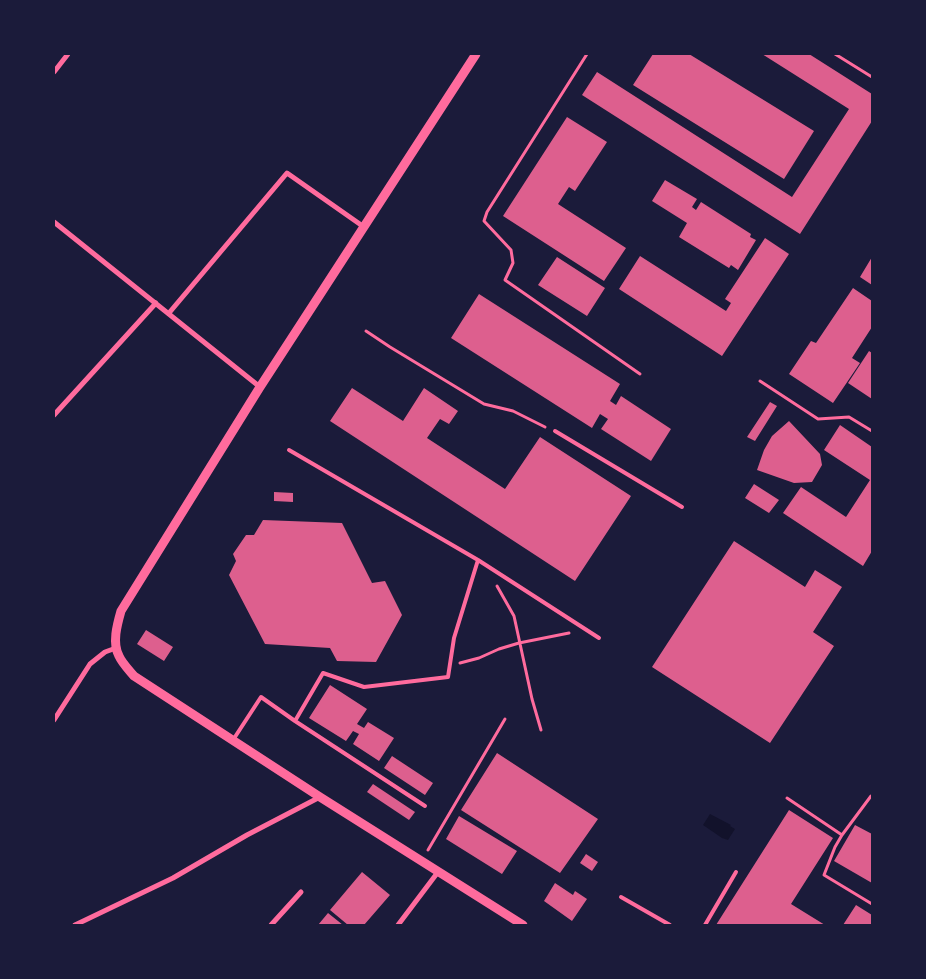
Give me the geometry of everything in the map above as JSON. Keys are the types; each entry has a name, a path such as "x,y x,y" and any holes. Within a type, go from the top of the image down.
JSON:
{"street":[{"path":"54,72 68,54"},
{"path":"476,54 260,387 121,611 117,623 116,648 119,656 134,676 320,797 523,925"},
{"path":"168,313 287,173 364,227"},
{"path":"54,222 260,387"},
{"path":"54,415 156,303"},
{"path":"54,720 90,664 105,652 116,648"},
{"path":"75,925 173,878 247,835 320,797"},
{"path":"398,925 438,872"},
{"path":"270,925 302,892"}],"lane":[{"path":"555,431 682,507"},
{"path":"289,450 478,560 599,638"},
{"path":"295,721 323,673 364,687 448,676 454,638 478,560"},
{"path":"233,740 261,697 425,806"},
{"path":"705,925 736,872"},
{"path":"621,897 670,925"}],"path":[{"path":"587,54 487,212 484,222 511,250 513,263 505,280 640,374"},
{"path":"835,54 872,77"},
{"path":"366,331 484,404 513,411 555,431"},
{"path":"760,381 818,419 849,417 872,431"},
{"path":"493,581 514,616 532,699 541,730"},
{"path":"449,665 479,658 519,643 587,630"},
{"path":"421,861 505,719"},
{"path":"871,796 842,835 835,847 824,876 872,904"},
{"path":"787,798 842,835"}],"shaded area":[{"path":"710,814 735,829 728,840 703,825"}],"building":[{"path":"653,54 689,54 814,131 784,179 633,85"},
{"path":"762,54 809,54 872,94 872,121 800,234 582,95 597,72 792,197 849,109"},
{"path":"567,117 607,142 575,191 569,187 558,204 626,248 604,281 503,216"},
{"path":"665,180 697,199 692,207 696,210 701,202 751,234 750,237 756,240 738,270 731,265 729,268 679,237 687,223 652,201"},
{"path":"765,238 789,254 722,356 619,289 640,256 726,311 731,303 725,299"},
{"path":"557,257 605,288 587,316 538,285"},
{"path":"872,257 872,285 860,277"},
{"path":"853,288 872,301 872,327 852,358 860,363 833,403 789,374 811,341 816,343"},
{"path":"479,294 620,384 610,401 616,405 621,396 671,429 651,461 601,429 608,419 600,414 592,428 451,338"},
{"path":"869,351 872,353 872,399 848,383"},
{"path":"352,388 403,421 424,388 458,411 449,424 440,419 427,438 505,489 540,437 631,496 575,581 330,421"},
{"path":"770,402 777,406 755,441 747,437"},
{"path":"789,421 820,454 822,465 812,482 794,483 757,470 764,450 772,436"},
{"path":"840,425 872,447 872,551 863,566 783,513 801,487 846,517 870,480 824,450"},
{"path":"754,484 779,500 769,513 745,498"},
{"path":"274,492 293,493 293,502 274,501"},
{"path":"263,520 342,523 372,583 385,581 402,615 376,662 337,661 330,648 265,644 229,575 236,561 233,554 246,535 254,535"},
{"path":"734,541 805,587 815,570 842,587 813,632 834,646 770,743 652,667"},
{"path":"146,630 173,647 164,661 137,644"},
{"path":"330,685 367,709 357,724 364,728 368,722 394,738 379,761 353,744 359,734 353,731 346,741 309,718"},
{"path":"497,753 598,819 560,873 461,810"},
{"path":"392,756 433,783 425,795 384,768"},
{"path":"373,784 415,812 409,820 367,792"},
{"path":"789,810 833,838 791,904 825,925 716,925"},
{"path":"459,816 517,851 502,874 446,839"},
{"path":"855,825 872,834 872,883 834,861"},
{"path":"586,854 598,862 592,871 580,863"},
{"path":"362,872 390,895 364,925 348,925 330,910"},
{"path":"555,883 573,895 575,891 587,899 572,921 544,901"},
{"path":"856,905 872,915 872,925 843,925"},
{"path":"328,913 343,925 318,925"}]}
